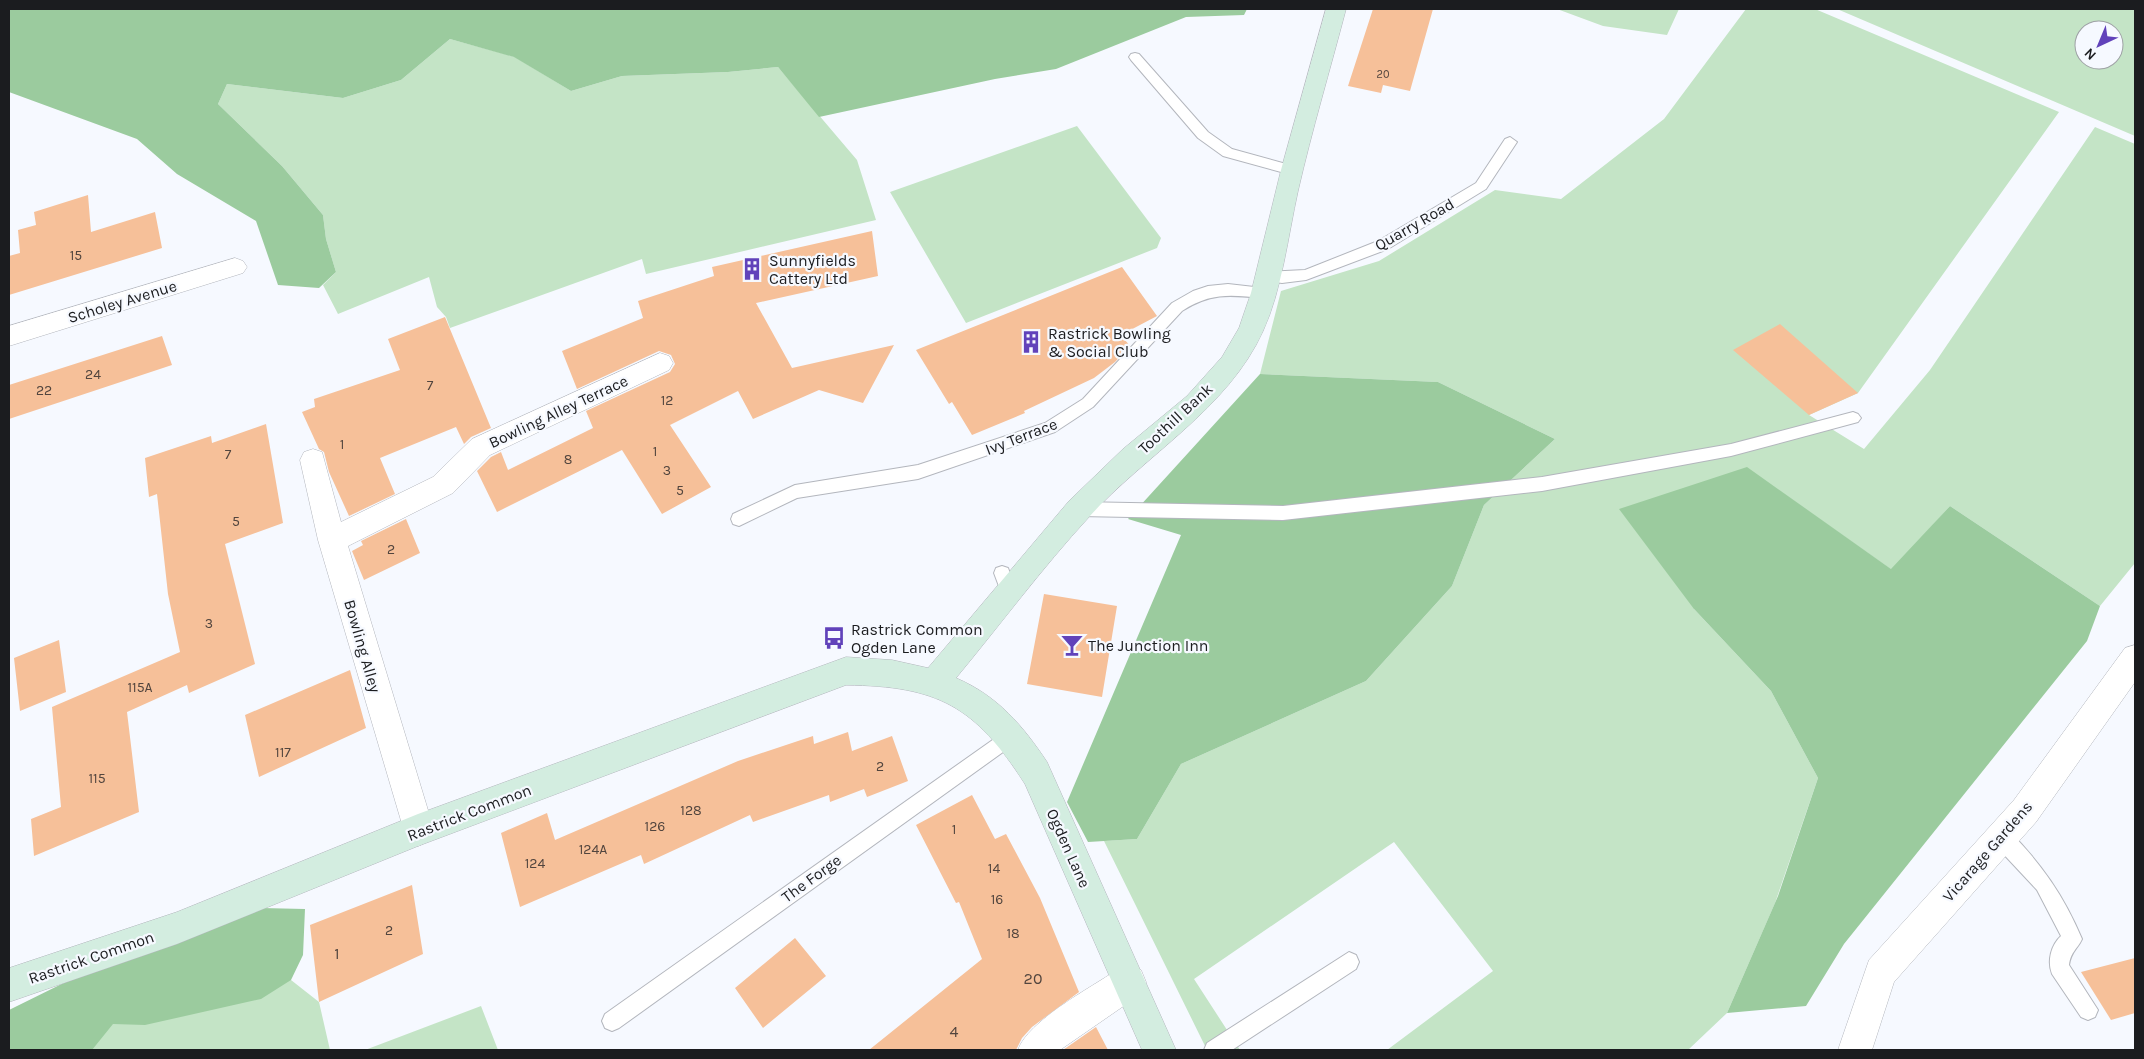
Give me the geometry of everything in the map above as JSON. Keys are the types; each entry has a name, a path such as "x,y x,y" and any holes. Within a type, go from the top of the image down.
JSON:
{"street":[{"name":"Toothill Bank","path":"934,682 1006,583 1132,457 1196,403 1231,364 1251,330 1265,284 1292,170 1336,9"},
{"name":"Scholey Avenue","path":"9,336 235,267"},
{"name":"Bowling Alley Terrace","path":"332,540 444,485 481,447 660,363"},
{"name":"Bowling Alley","path":"313,460 332,540 418,830"},
{"name":"Vicarage Gardens","path":"1855,1050 1881,972 2025,811 2135,658"},
{"name":"Rastrick Common","path":"9,985 177,928 418,830 846,671 904,674 934,682"},
{"name":"Ogden Lane","path":"934,682 961,694 989,713 1011,736 1036,774 1159,1050"},
{"path":"1035,1050 1052,1034 1129,982"}],"lane":[{"path":"1135,58 1203,135 1228,153 1292,170"},
{"name":"Quarry Road","path":"1265,284 1282,278 1306,275 1383,245 1481,186 1510,142"},
{"name":"Ivy Terrace","path":"739,519 795,492 918,472 1050,428 1088,403 1177,307 1189,298 1217,289 1265,284"},
{"path":"1079,508 1284,513 1533,485 1732,450 1853,418"},
{"name":"The Forge","path":"612,1020 1011,736"},
{"path":"2001,837 2032,866 2055,900 2072,939 2062,948 2059,966 2088,1010"},
{"path":"1214,1050 1349,962"}],"green space":[{"path":"9,9 1247,9 1244,15 1186,17 1056,69 995,79 819,117 778,67 728,72 622,76 571,91 514,57 450,39 401,80 343,98 227,84 218,104 282,166 323,215 326,239 336,272 319,288 278,285 256,221 177,174 137,139 9,92"},
{"path":"1557,9 1679,9 1667,35 1603,26"},
{"path":"1746,9 1815,9 2059,112 1858,393 1809,415 1864,449 1930,370 2095,127 2135,144 2135,563 2100,606 1950,506 1892,570 1747,468 1694,609 1771,691 1818,778 1775,903 1727,1013 1688,1050 1387,1050 1493,971 1394,842 1194,979 1240,1050 1207,1050 1104,841 1137,839 1181,764 1366,681 1452,586 1484,505 1555,439 1438,382 1260,374 1281,291 1379,261 1495,190 1561,199 1664,119"},
{"path":"1837,9 2135,9 2135,136"},
{"path":"450,39 515,57 571,91 622,76 728,72 778,67 857,160 876,220 646,274 642,259 450,328 446,317 437,307 429,277 338,314 323,285 336,272 326,239 323,215 282,166 218,104 227,84 343,98 401,80"},
{"path":"1077,126 1161,238 1157,248 966,323 890,192"},
{"path":"1260,374 1438,382 1555,439 1484,505 1452,586 1366,681 1181,764 1137,839 1088,842 1067,802 1181,535 1128,519"},
{"path":"1747,467 1891,569 1950,506 2100,606 2087,641 1844,944 1806,1006 1727,1013 1778,896 1818,778 1771,691 1694,609 1619,509"},
{"path":"261,908 305,909 303,955 291,980 261,999 145,1025 113,1024 92,1050 9,1050 9,1010 90,970"},
{"path":"228,957 291,980 319,1002 330,1050 42,1050"},
{"path":"481,1006 498,1050 365,1050"}],"building":[{"path":"1373,9 1433,9 1410,91 1383,85 1381,93 1348,86"},
{"path":"88,195 91,232 155,212 162,248 9,295 9,256 20,253 18,230 36,225 34,212"},
{"path":"872,231 878,276 756,303 792,368 894,345 863,403 819,390 753,419 738,391 670,425 711,487 662,514 622,450 497,512 477,471 491,457 501,452 508,470 593,428 586,411 670,372 675,364 671,355 659,351 577,389 562,351 643,318 638,301 714,276 712,267"},
{"name":"Rastrick Bowling & Social Club","path":"1122,267 1157,316 1121,335 1130,346 1115,362 1094,378 1024,411 1025,413 972,435 952,402 949,404 916,350"},
{"path":"445,317 491,428 471,437 464,444 456,427 380,458 395,494 349,516 329,472 324,452 319,449 302,412 315,407 314,399 400,370 388,339"},
{"path":"1780,324 1858,393 1809,415 1733,350"},
{"path":"162,336 172,365 9,419 9,385"},
{"path":"266,424 283,523 225,544 255,664 189,693 187,685 127,712 139,812 34,856 31,819 61,807 52,707 180,652 168,594 157,494 149,497 145,458 211,436 212,443"},
{"path":"406,519 420,553 364,580 352,551 363,545 361,541"},
{"name":"The Junction Inn","path":"1044,594 1117,606 1102,697 1027,684"},
{"path":"59,640 66,692 20,711 14,658"},
{"path":"350,670 366,728 259,777 245,715"},
{"path":"848,732 852,751 892,736 908,781 867,797 864,789 830,802 829,795 753,822 750,815 644,864 641,855 520,907 501,833 547,813 555,840 738,761 813,736 814,744"},
{"path":"972,795 995,839 1006,834 1040,898 1079,992 1032,1027 1022,1038 1016,1050 869,1050 982,959 959,902 956,903 916,825"},
{"path":"412,885 423,954 319,1002 310,925"},
{"path":"795,938 826,976 763,1028 735,988"},
{"path":"2135,958 2135,1013 2111,1020 2081,972"},
{"path":"1096,1027 1108,1050 1063,1050"}],"place":[{"name":"Sunnyfields Cattery Ltd","path":"752,269"},
{"name":"Rastrick Bowling & Social Club","path":"1031,342"},
{"name":"Rastrick Common Ogden Lane","path":"834,638"},
{"name":"The Junction Inn","path":"1072,645"}]}
